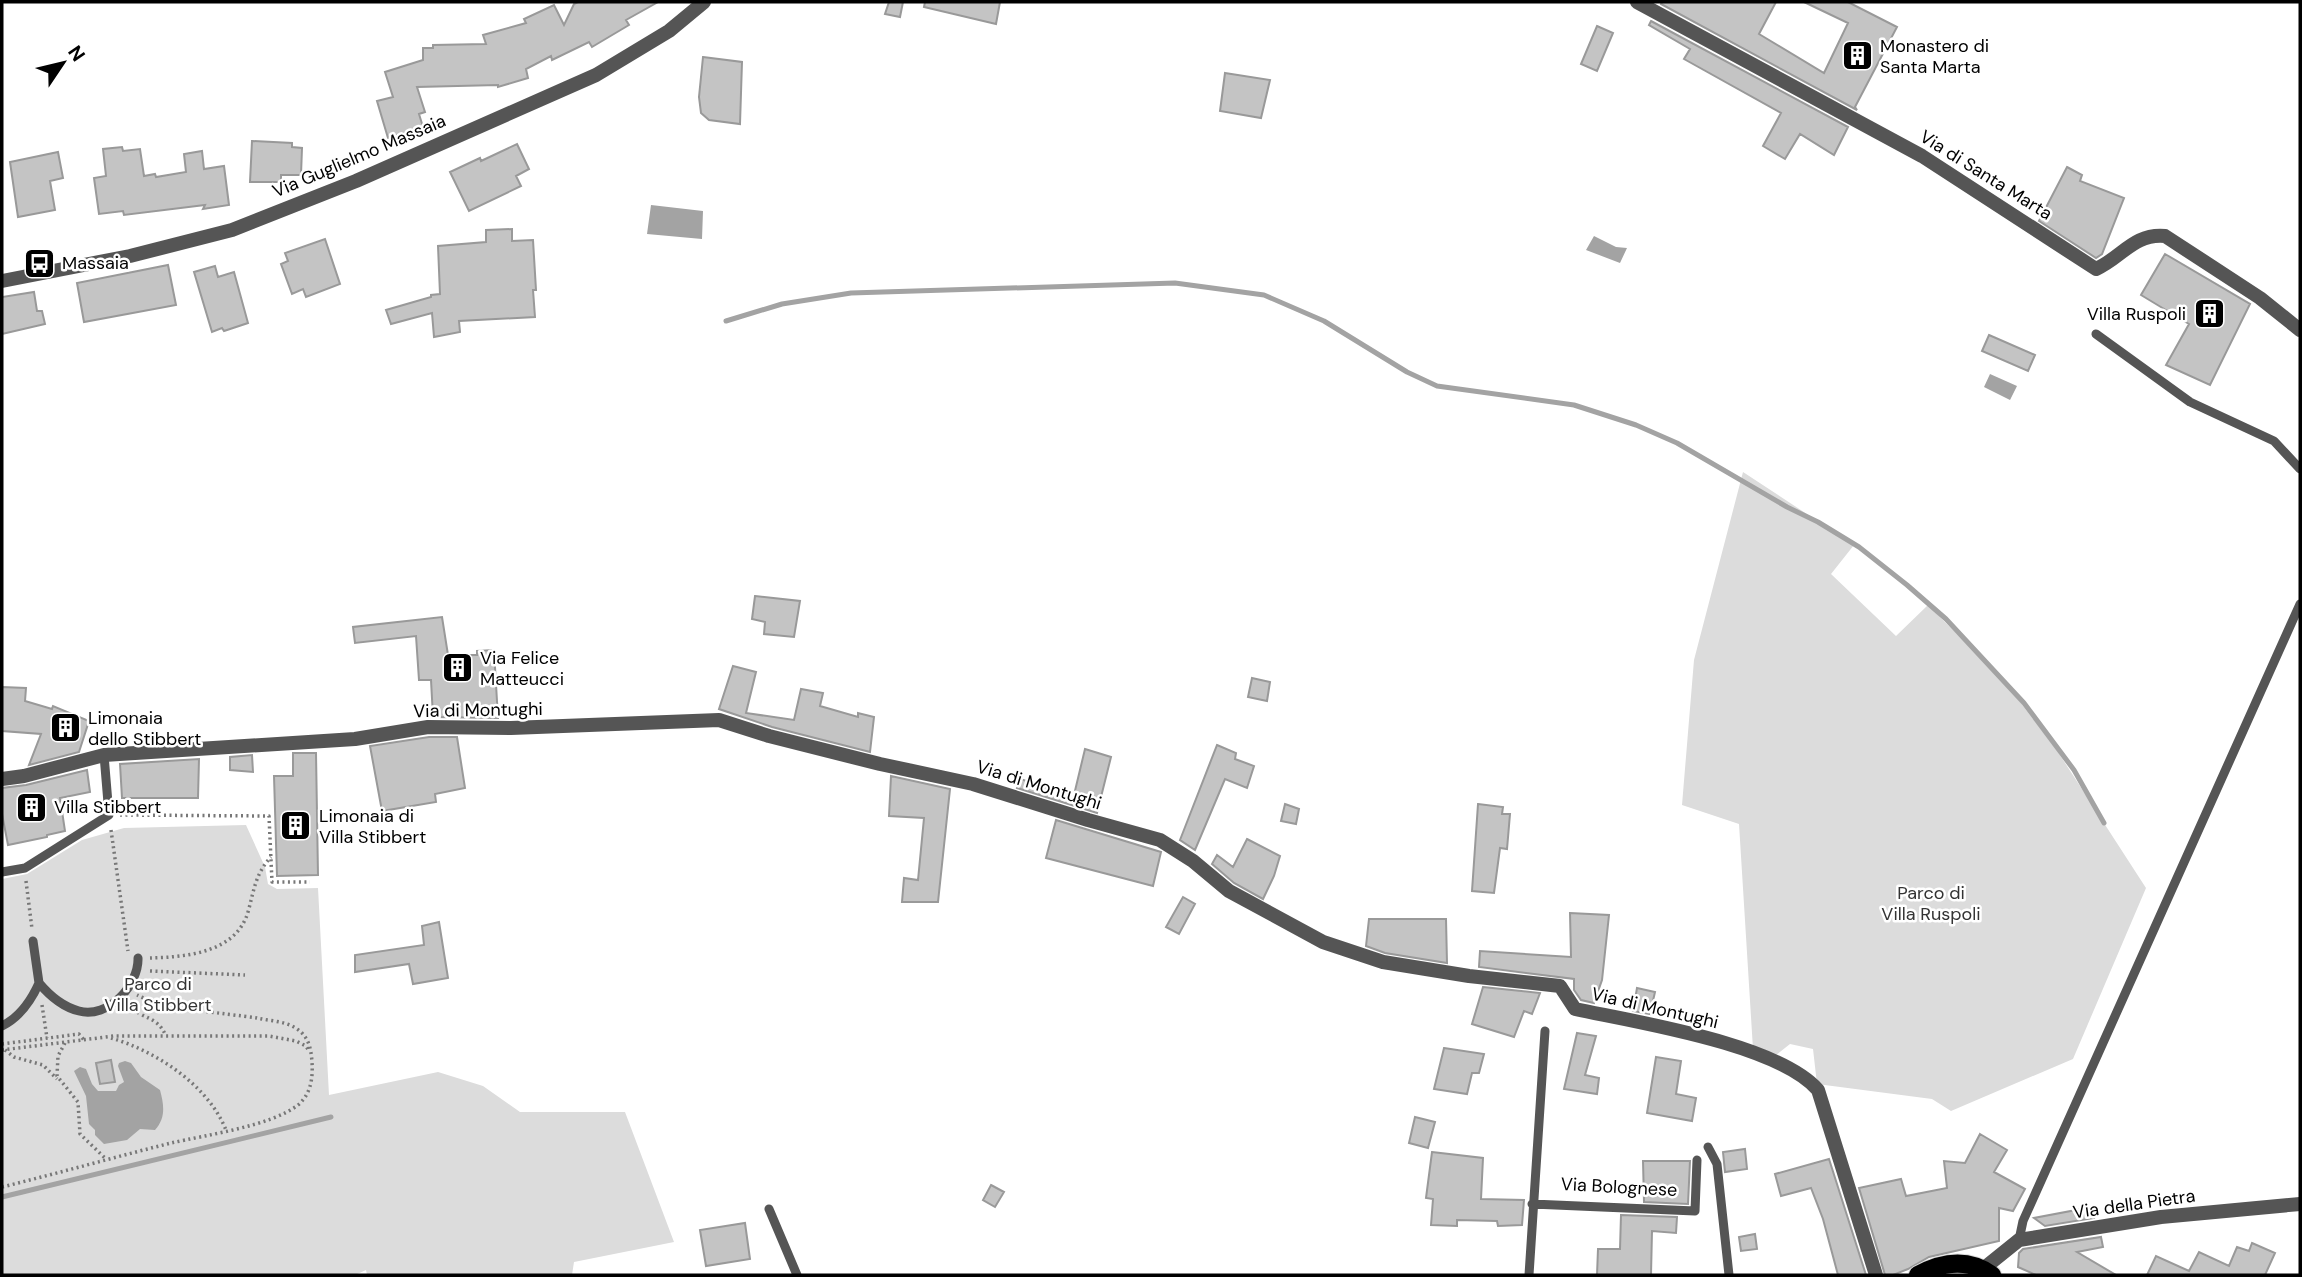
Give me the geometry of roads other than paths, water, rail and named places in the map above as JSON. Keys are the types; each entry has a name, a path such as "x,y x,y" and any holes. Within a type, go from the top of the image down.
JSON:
{"main road":[{"path":"1918,1275 1942,1265 1955,1264 1970,1264 1987,1272"}],"street":[{"name":"Via Guglielmo Massaia","path":"2,281 130,256 209,237 257,220 355,181 597,75 669,31 704,2"},
{"name":"Via di Santa Marta","path":"1637,2 1922,156 2096,268 2110,263 2126,247 2147,236 2165,236 2260,298 2300,331"},
{"name":"Via di Montughi","path":"2,779 24,776 104,755 355,739 428,727 511,728 712,720 880,764 973,783 1160,840 1193,861 1229,891 1324,942 1383,962 1469,976 1560,986 1575,1009 1716,1040 1776,1062 1809,1079 1818,1090 1876,1275"},
{"name":"Via della Pietra","path":"1987,1272 2019,1240 2161,1217 2300,1204"}],"lane":[{"path":"2096,334 2190,402 2274,441 2300,469"},
{"path":"2019,1240 2023,1221 2300,604"},
{"path":"2,873 25,868 109,816 104,755"},
{"path":"2,1026 28,1004 39,983 33,941"},
{"path":"39,983 58,1001 82,1012 103,1008 126,990 138,971 134,958"},
{"path":"1529,1275 1545,1031"},
{"path":"1708,1147 1717,1164 1729,1275"},
{"name":"Via Bolognese","path":"1532,1204 1695,1211 1697,1160"},
{"path":"769,1209 797,1275"}],"waterway":[{"path":"726,321 782,304 851,293 1175,283 1264,295 1324,321 1407,372 1437,386 1574,405 1636,425 1677,443 1818,522 1859,547 1907,585 1946,619 2024,703 2074,770 2104,823"},
{"path":"2,1197 331,1117"}],"place":[{"name":"Monastero di Santa Marta","path":"1857,56"},
{"name":"Massaia","path":"39,263"},
{"name":"Villa Ruspoli","path":"2209,314"},
{"name":"Via Felice Matteucci","path":"457,668"},
{"name":"Limonaia dello Stibbert","path":"65,728"},
{"name":"Villa Stibbert","path":"31,807"},
{"name":"Limonaia di Villa Stibbert","path":"296,826"}],"park label":[{"name":"Parco di Villa Ruspoli","path":"1931,903"},
{"name":"Parco di Villa Stibbert","path":"158,994"}]}
